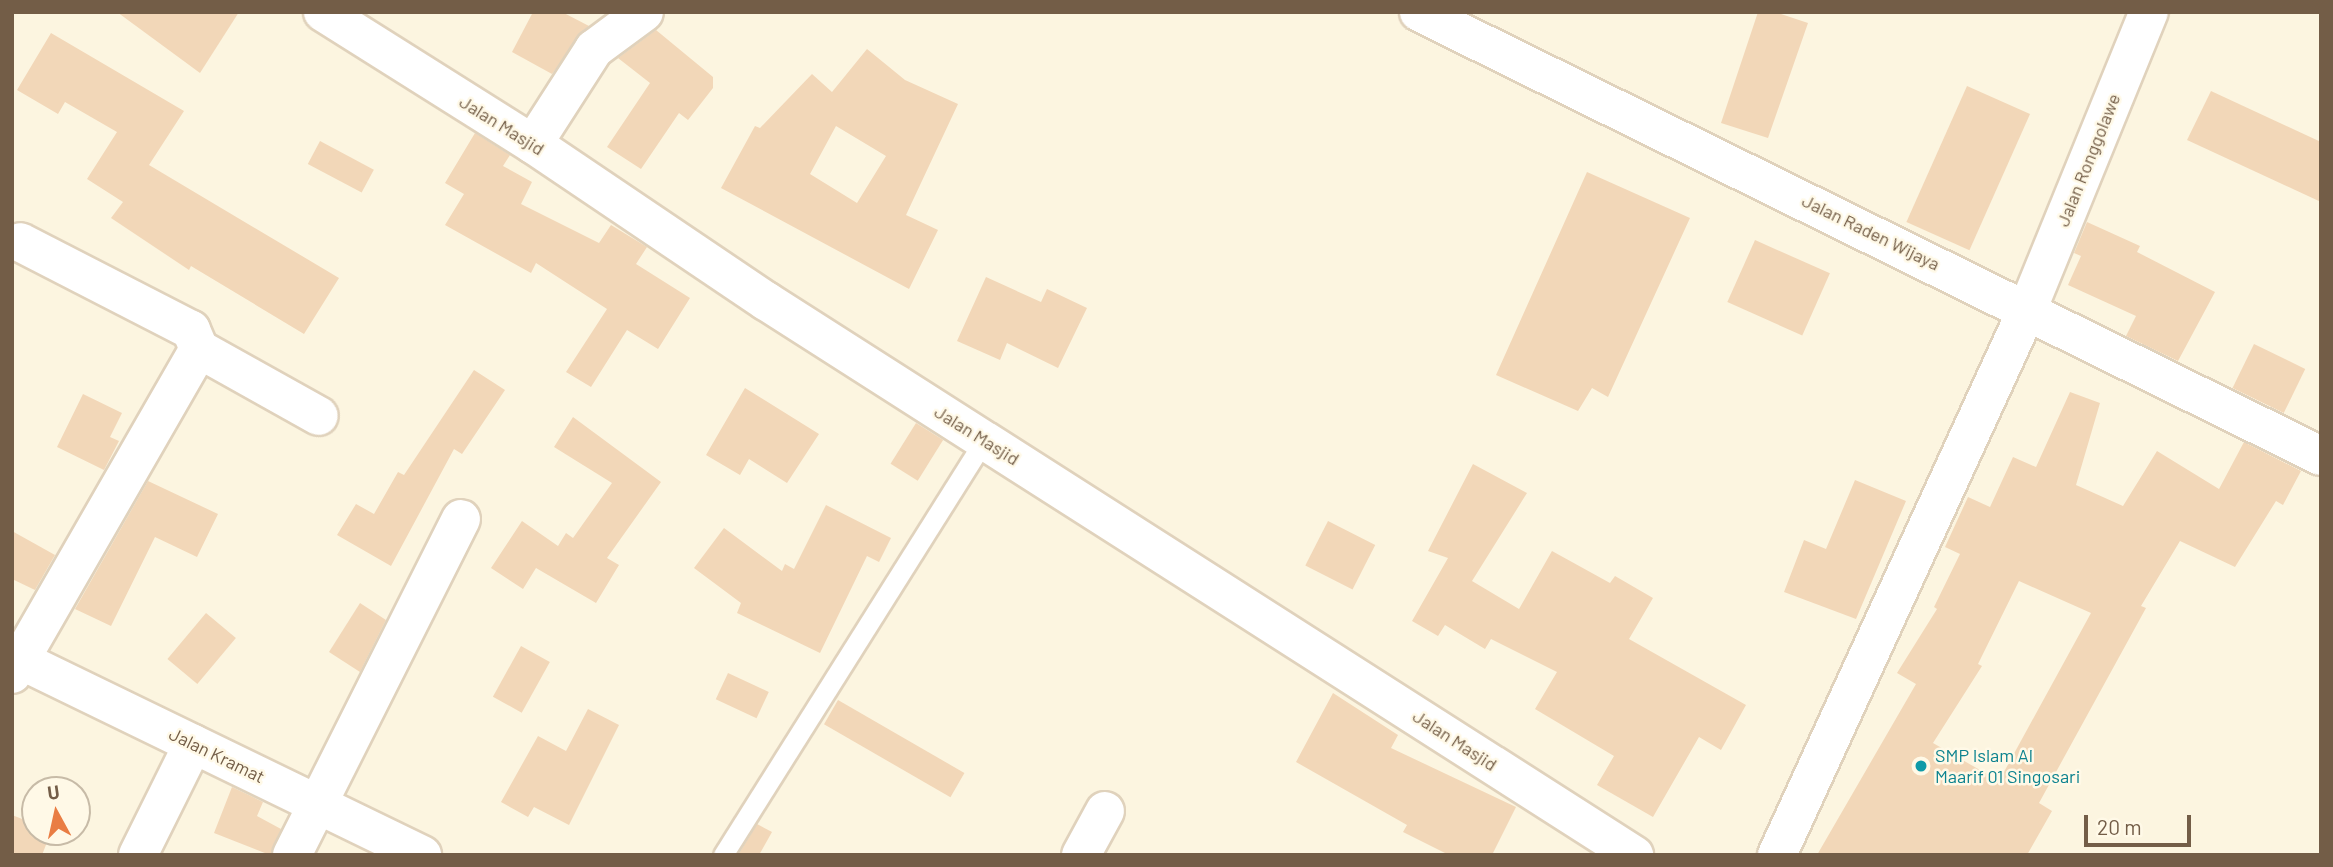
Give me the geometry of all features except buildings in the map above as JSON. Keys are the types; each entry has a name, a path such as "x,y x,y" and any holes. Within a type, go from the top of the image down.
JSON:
{"street":[{"name":"Jalan Masjid","path":"323,12 533,144 766,301 1634,855"},
{"path":"533,144 594,49 644,12"},
{"name":"Jalan Raden Wijaya","path":"1419,12 2028,309 2321,456"},
{"name":"Jalan Ronggolawe","path":"1777,855 2028,309 2149,12"},
{"path":"20,242 191,330 199,349 319,416"},
{"path":"14,663 199,349"},
{"path":"292,855 315,803 461,519"},
{"name":"Jalan Kramat","path":"14,663 193,744 422,855"},
{"path":"138,855 193,744"},
{"path":"1081,855 1105,811"}],"lane":[{"path":"723,855 984,440"}],"place":[{"name":"SMP Islam Al Maarif 01 Singosari","path":"1921,766"}]}
